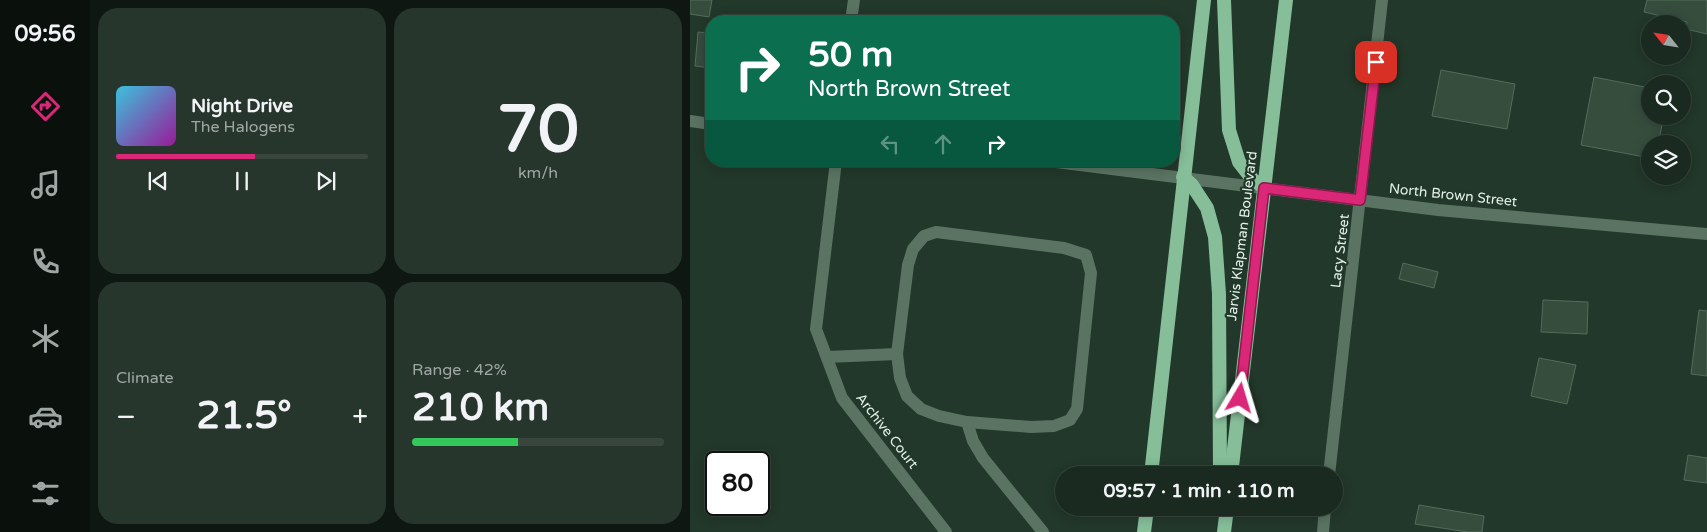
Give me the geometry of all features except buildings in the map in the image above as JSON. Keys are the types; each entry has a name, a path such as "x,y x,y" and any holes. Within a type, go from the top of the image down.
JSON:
{"highway":[{"path":"1152,466 1204,0"},
{"path":"1224,0 1230,130 1239,162 1253,180 1264,188"},
{"name":"Jarvis Klapman Boulevard","path":"1232,466 1286,0"},
{"path":"1183,177 1192,185 1207,208 1215,237 1220,312 1220,466"},
{"path":"1144,532 1146,516"},
{"path":"1220,516 1220,532"},
{"path":"1224,532 1226,516"}],"street":[{"path":"853,15 854,0"},
{"name":"Lacy Street","path":"1330,466 1382,0"},
{"path":"690,122 705,123"},
{"name":"Archive Court","path":"835,167 816,329 842,398 946,532"},
{"name":"North Brown Street","path":"1099,167 1438,210 1707,234"},
{"path":"936,232 1064,248 1086,255 1091,273 1077,409 1070,420 1054,426 1031,427 967,422 940,416 922,409 907,396 900,378 897,354 908,265 913,249 924,236 936,232"},
{"path":"827,357 897,354"},
{"path":"967,422 973,441 983,458 1043,532"},
{"path":"1323,532 1325,516"}],"route":[{"path":"1240,398 1264,188 1360,200 1376,62"}]}
